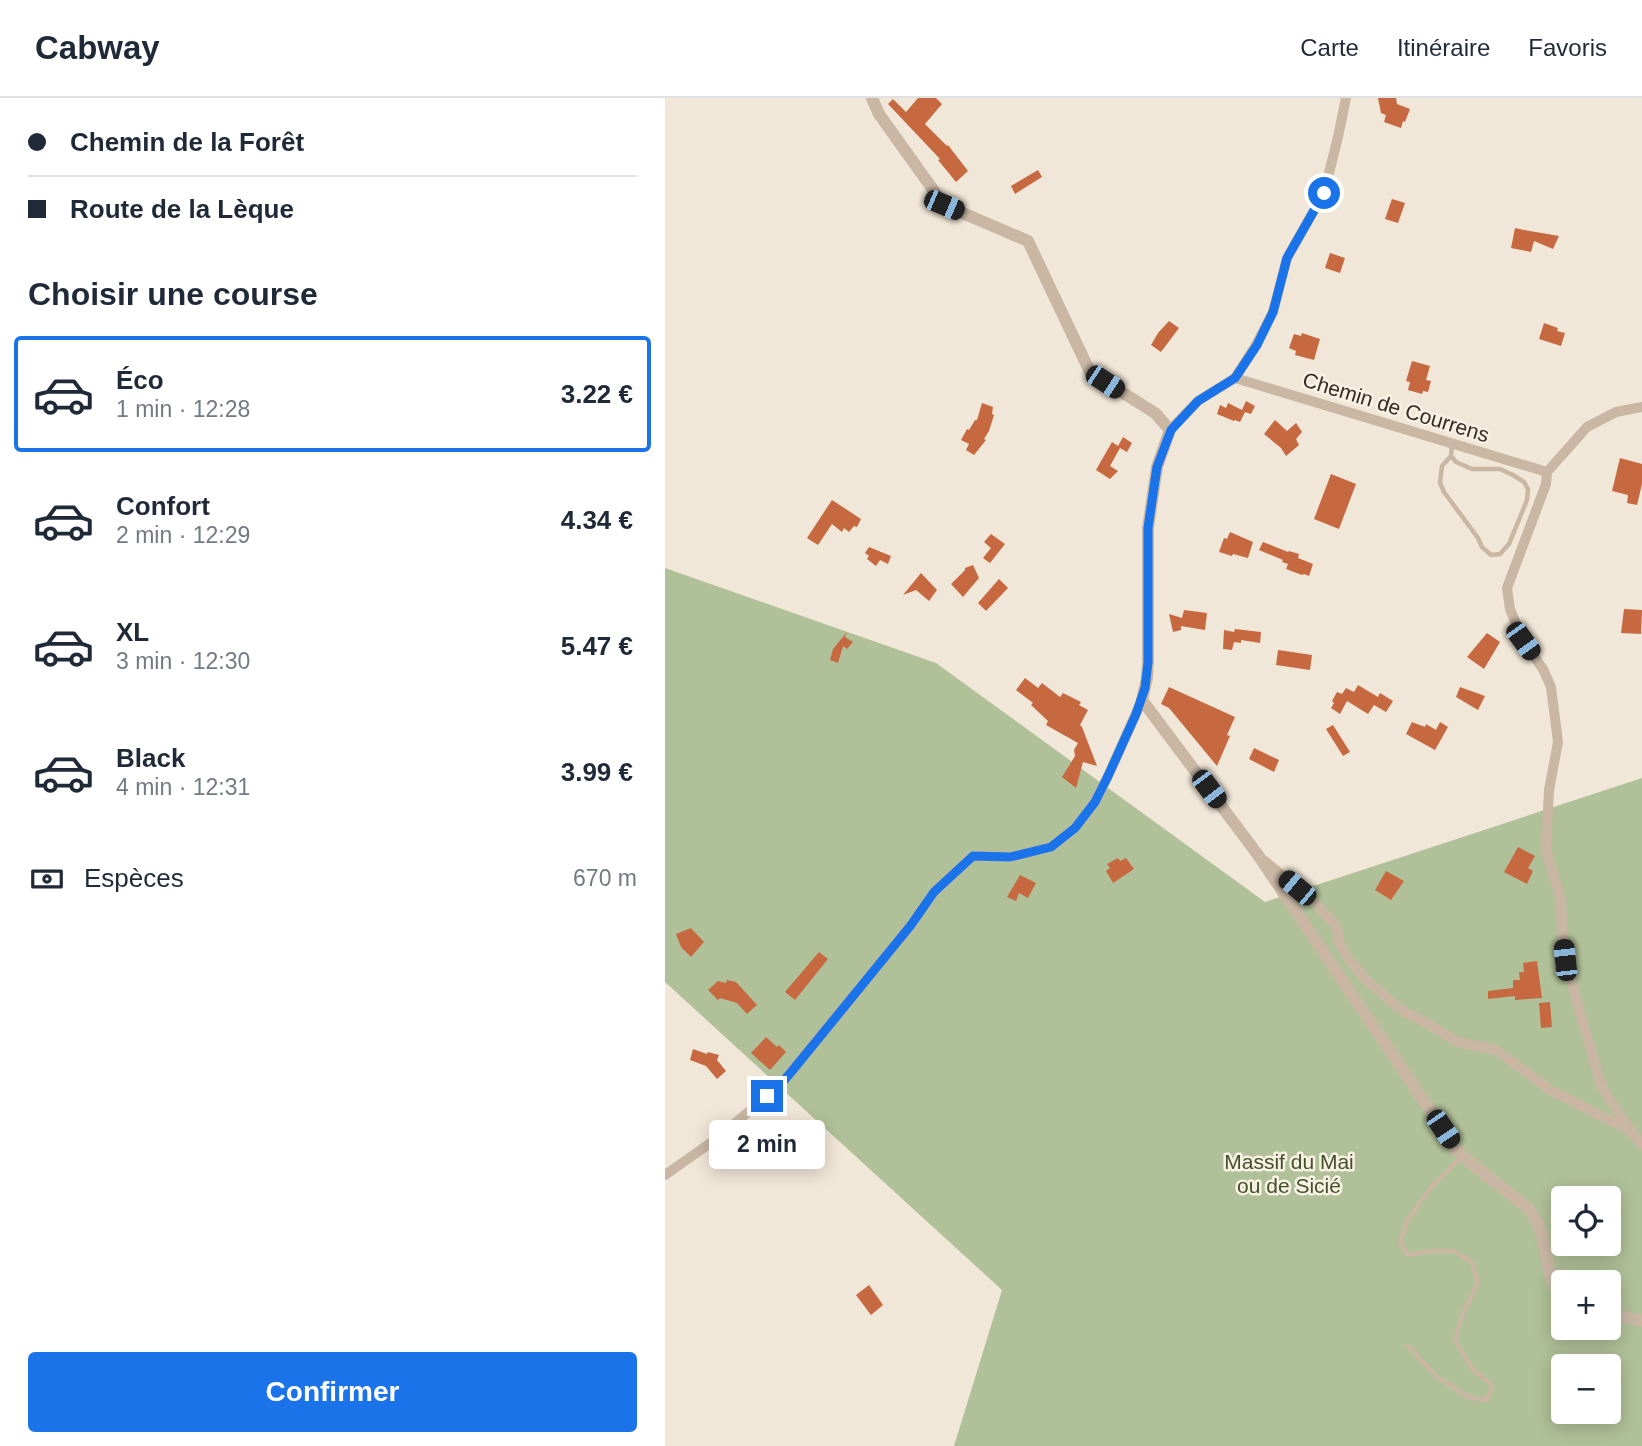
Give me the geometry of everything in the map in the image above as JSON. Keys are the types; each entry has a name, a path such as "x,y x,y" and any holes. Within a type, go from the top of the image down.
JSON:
{"street":[{"path":"872,98 879,114 944,205 1028,241 1090,372 1155,413 1171,430"},
{"path":"665,1175 719,1137 781,1084 911,925 934,892 973,856 1010,857 1051,847 1075,828 1095,802 1142,699 1147,678 1148,528 1157,467 1171,430 1198,401 1235,378 1257,345 1273,312 1287,258 1324,193 1346,98"},
{"name":"Chemin de Courrens","path":"1235,378 1547,472"},
{"path":"1642,407 1616,412 1587,427 1547,472 1546,484 1507,588 1510,608 1523,641 1551,687 1558,742 1549,790 1546,850 1561,900 1565,960 1572,989 1602,1088 1642,1145"},
{"path":"1142,699 1258,855 1462,1156 1535,1216 1544,1241 1551,1279"},
{"path":"1258,855 1316,904 1336,927 1339,943 1367,981 1404,1012 1458,1042 1496,1050 1550,1090 1631,1131"},
{"path":"1621,1316 1642,1321"}],"lane":[{"path":"1451,456 1456,462 1472,469 1500,469 1507,472 1524,482 1528,489 1527,500 1509,544 1500,554 1491,555 1482,547 1440,483 1442,466 1451,456 1452,443"},
{"path":"1408,1346 1437,1377 1468,1397 1487,1400 1492,1387 1471,1367 1455,1341 1462,1312 1478,1283 1472,1262 1454,1251 1408,1255 1400,1243 1407,1221 1431,1187 1462,1156"}],"green space":[{"name":"Massif du Mai ou de Sicié","path":"665,568 936,663 1265,902 1642,778 1642,1446 954,1446 1002,1290 665,982"}],"building":[{"path":"918,98 936,98 942,104 925,124 948,145 968,171 956,182 938,160 940,159 888,104 893,99 906,112"},
{"path":"1378,98 1396,98 1397,104 1410,109 1401,128 1384,122 1386,115 1381,113"},
{"path":"1038,170 1042,177 1015,194 1011,186"},
{"path":"1392,199 1405,203 1398,223 1385,219"},
{"path":"1515,228 1559,236 1553,249 1534,241 1531,252 1511,248"},
{"path":"1330,253 1345,258 1340,273 1325,268"},
{"path":"1169,321 1179,328 1161,352 1151,345"},
{"path":"1544,323 1565,333 1561,346 1539,339"},
{"path":"1302,333 1320,339 1314,360 1295,355 1296,351 1289,348 1294,334 1301,336"},
{"path":"1412,361 1430,366 1426,380 1431,381 1428,392 1423,391 1422,394 1408,390 1410,382 1406,381"},
{"path":"1246,401 1255,406 1251,414 1245,412 1240,422 1217,414 1220,405 1226,408 1228,403 1242,410"},
{"path":"982,403 993,407 994,415 984,439 986,440 974,455 966,450 969,444 961,440 967,429 977,420"},
{"path":"1275,420 1287,431 1296,423 1302,432 1296,439 1299,445 1286,456 1281,448 1264,434"},
{"path":"1123,437 1132,443 1127,452 1120,448 1110,466 1118,471 1110,479 1096,470 1112,442 1118,446"},
{"path":"1620,458 1642,464 1642,484 1637,505 1627,503 1628,495 1612,491"},
{"path":"1331,474 1356,484 1339,529 1314,519"},
{"path":"832,500 861,519 857,527 854,526 849,532 844,528 842,532 832,524 818,545 807,538"},
{"path":"1230,532 1253,542 1248,558 1219,552 1224,538 1227,539"},
{"path":"991,534 1005,544 990,563 983,558 991,548 984,542"},
{"path":"1263,542 1299,554 1298,558 1313,564 1309,576 1286,569 1288,564 1282,562 1283,560 1259,550"},
{"path":"869,547 891,556 888,564 880,560 876,566 867,559 869,556 865,553"},
{"path":"973,565 979,578 963,597 951,584 965,568"},
{"path":"921,573 937,590 929,601 916,590 903,595"},
{"path":"999,579 1008,588 986,611 978,603"},
{"path":"1624,609 1642,610 1641,634 1621,633"},
{"path":"1184,610 1207,613 1205,630 1181,626 1181,630 1173,632 1169,614 1182,618"},
{"path":"1235,629 1261,632 1260,643 1241,640 1241,643 1234,642 1232,650 1223,649 1224,630 1234,632"},
{"path":"847,632 845,637 853,642 847,649 843,646 838,663 830,660 833,649"},
{"path":"1487,633 1500,642 1484,669 1467,657"},
{"path":"1278,650 1312,655 1310,670 1276,665"},
{"path":"1025,678 1038,688 1042,683 1060,697 1063,693 1081,702 1079,705 1088,710 1080,725 1097,766 1083,762 1076,788 1062,777 1075,756 1074,750 1078,743 1046,725 1048,721 1031,705 1033,703 1016,690"},
{"path":"1358,685 1378,697 1380,693 1393,701 1386,712 1374,705 1368,714 1347,701 1340,714 1331,708 1337,692 1342,694 1346,688 1354,692"},
{"path":"1169,687 1235,717 1217,766 1169,708 1161,704"},
{"path":"1460,687 1485,696 1478,710 1456,697"},
{"path":"1412,722 1425,727 1426,724 1436,730 1440,722 1448,727 1435,750 1406,734"},
{"path":"1333,725 1350,752 1343,756 1326,729"},
{"path":"1254,748 1279,760 1274,772 1249,759"},
{"path":"1518,847 1535,856 1528,868 1533,871 1527,884 1504,872"},
{"path":"1118,858 1120,861 1126,858 1134,869 1113,883 1106,871 1110,868 1107,864"},
{"path":"1386,871 1404,881 1391,900 1375,890"},
{"path":"1020,875 1036,883 1028,898 1019,893 1016,901 1007,897"},
{"path":"691,928 704,942 691,957 681,947 676,934"},
{"path":"819,952 828,959 795,1000 785,992"},
{"path":"1537,961 1542,998 1515,1000 1515,996 1488,999 1488,991 1513,988 1513,980 1520,980 1519,972 1524,972 1523,963"},
{"path":"727,980 736,982 757,1005 747,1014 737,1003 720,998 718,1000 708,990 718,981 726,983"},
{"path":"1550,1002 1552,1027 1541,1028 1539,1003"},
{"path":"766,1037 786,1052 770,1070 751,1053"},
{"path":"693,1049 719,1055 717,1060 726,1071 717,1079 706,1066 690,1060"},
{"path":"869,1285 883,1305 871,1315 856,1295"}],"route":[{"path":"767,1096 792,1071 911,925 934,892 973,856 1010,857 1051,847 1075,828 1095,802 1136,714 1147,678 1148,528 1157,467 1171,430 1198,401 1235,378 1257,345 1273,312 1287,258 1324,193"}]}
